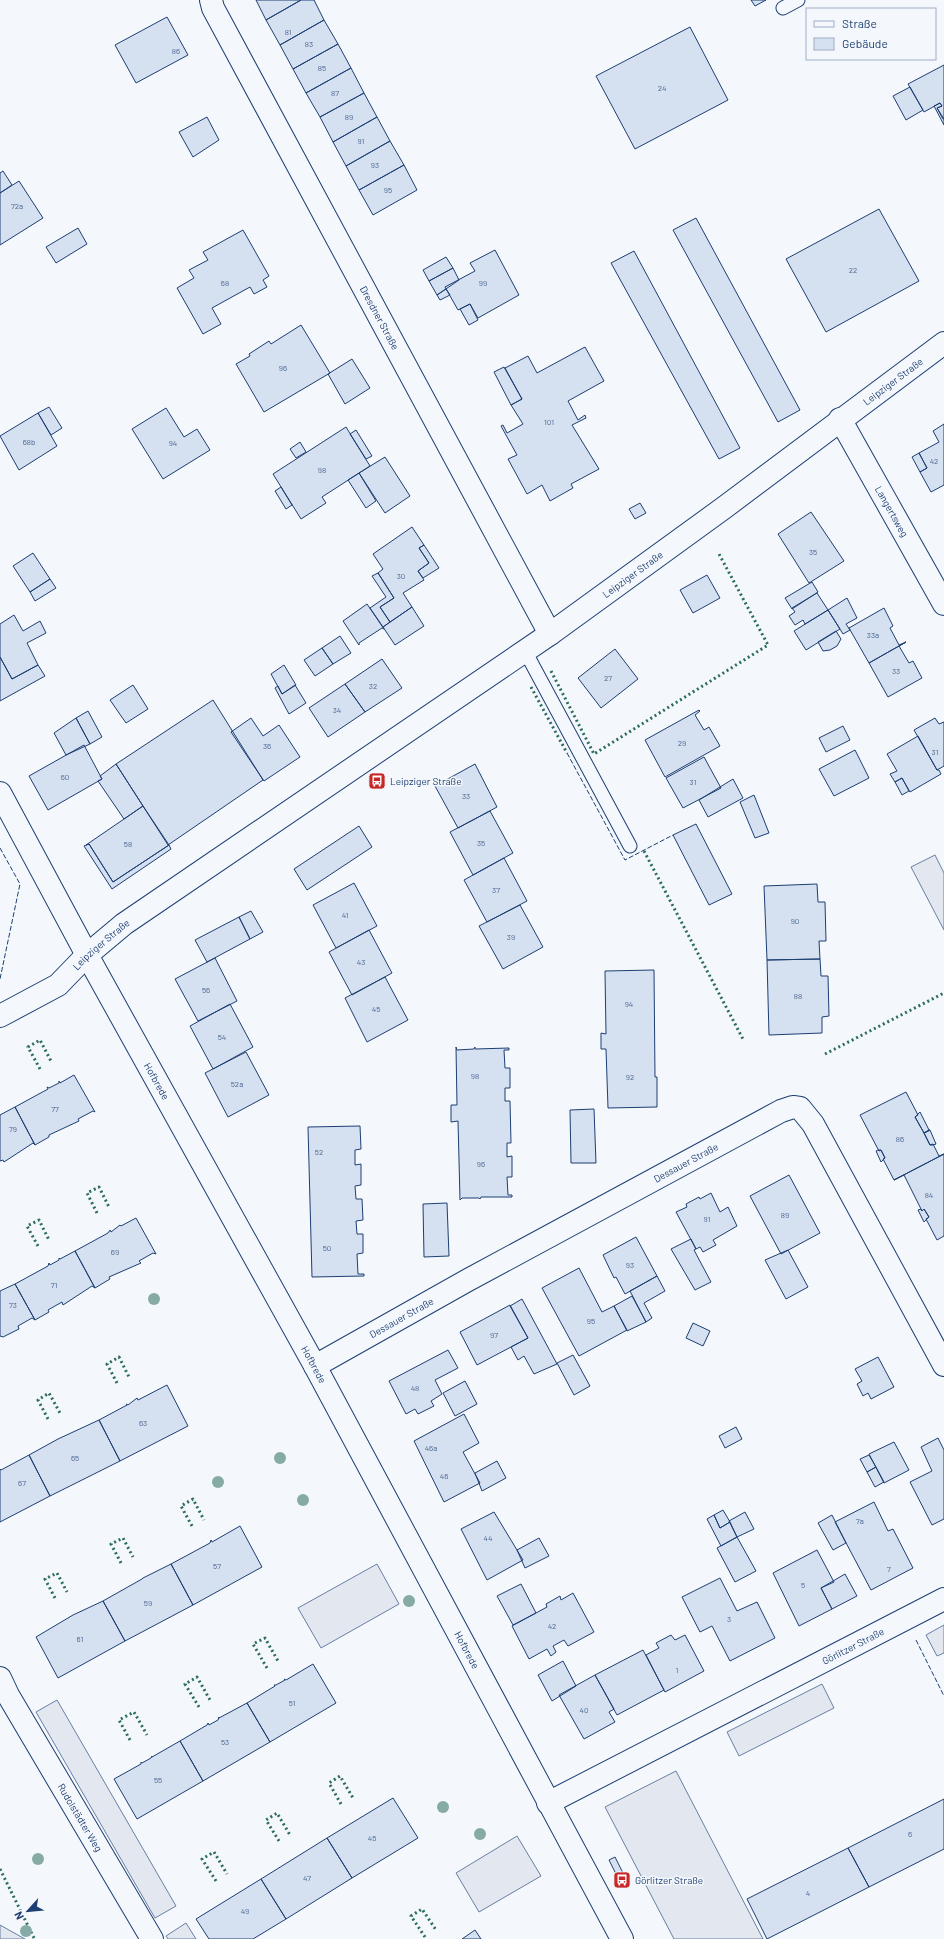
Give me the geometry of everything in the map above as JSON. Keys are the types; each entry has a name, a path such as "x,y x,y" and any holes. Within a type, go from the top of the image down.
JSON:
{"street":[{"name":"Dresdner Straße","path":"211,0 213,8 550,634"},
{"name":"Leipziger Straße","path":"0,1016 58,985 87,955 124,924 550,634 725,507 840,419 944,343"},
{"name":"Langertsweg","path":"840,419 944,604"},
{"name":"Hofbrede","path":"0,793 87,955 315,1366 622,1939"},
{"name":"Dessauer Straße","path":"315,1366 475,1276 781,1111 792,1107 800,1108 813,1124 944,1365"},
{"name":"Görlitzer Straße","path":"548,1803 944,1599"},
{"name":"Rudolstädter Weg","path":"3,1691 152,1939"}],"lane":[{"path":"783,8 798,0"},
{"path":"525,651 630,846"}],"shaded area":[{"path":"935,855 944,873 944,930 911,867"},
{"path":"377,1564 399,1604 321,1648 298,1608"},
{"path":"944,1625 944,1653 937,1656 926,1635"},
{"path":"822,1684 834,1708 739,1756 727,1732"},
{"path":"57,1700 176,1906 155,1918 36,1712"},
{"path":"676,1771 763,1939 674,1939 605,1807"},
{"path":"517,1836 541,1876 479,1912 456,1873"},
{"path":"186,1923 196,1939 168,1939 166,1936"},
{"path":"0,1925 25,1939 0,1939"}],"building":[{"path":"256,0 301,0 266,20"},
{"path":"301,0 314,0 324,20 280,45 266,20"},
{"path":"751,0 766,0 755,6"},
{"path":"167,17 188,55 136,83 115,45"},
{"path":"324,20 338,44 293,69 280,45"},
{"path":"690,27 728,100 635,149 596,76"},
{"path":"338,44 351,68 306,93 293,69"},
{"path":"944,65 943,119 937,108 942,106 940,103 924,112 908,84"},
{"path":"351,68 364,93 320,117 306,93"},
{"path":"910,87 923,110 906,120 893,96"},
{"path":"364,93 377,117 333,142 320,117"},
{"path":"940,103 942,106 937,108 944,119 944,125 934,106"},
{"path":"207,117 219,140 193,157 179,132"},
{"path":"377,117 390,141 346,166 333,142"},
{"path":"390,141 404,165 359,190 346,166"},
{"path":"404,165 417,190 373,215 359,190"},
{"path":"3,171 12,185 0,193 0,173"},
{"path":"19,181 43,218 0,245 0,193"},
{"path":"879,209 919,281 826,332 786,259"},
{"path":"696,218 800,410 778,422 673,230"},
{"path":"78,228 87,244 56,263 46,247"},
{"path":"243,230 269,276 263,280 267,287 254,294 250,287 212,308 221,324 203,334 177,288 194,278 189,270 208,260 203,252"},
{"path":"495,250 519,295 478,318 470,304 458,310 445,287 475,271 470,263"},
{"path":"634,251 740,448 719,459 611,263"},
{"path":"446,257 453,268 429,281 423,270"},
{"path":"453,268 459,280 437,295 429,281"},
{"path":"446,289 450,295 440,300 437,295"},
{"path":"470,304 478,320 469,325 460,309"},
{"path":"301,325 330,373 264,412 236,364 250,356 249,354 269,341 271,344"},
{"path":"585,347 604,381 568,401 578,420 585,415 586,418 572,425 599,469 571,484 573,488 550,501 542,485 527,494 508,459 517,455 501,426 503,425 507,433 523,424 511,405 522,399 505,368 528,356 537,373"},
{"path":"352,359 370,388 345,404 328,374"},
{"path":"504,367 522,399 511,405 494,372"},
{"path":"49,407 62,428 51,435 38,413"},
{"path":"166,408 184,437 197,429 210,450 163,479 132,429"},
{"path":"38,413 57,446 19,470 0,436"},
{"path":"944,424 944,485 931,492 920,472 927,468 919,453 939,442 933,431"},
{"path":"346,427 370,466 322,497 326,503 301,519 273,474"},
{"path":"356,430 372,456 366,459 350,434"},
{"path":"300,442 306,452 296,458 290,449"},
{"path":"919,453 927,468 920,472 912,457"},
{"path":"385,457 410,496 385,513 359,473"},
{"path":"359,473 376,501 366,508 348,480"},
{"path":"281,487 292,505 286,509 275,491"},
{"path":"640,503 646,513 635,519 629,509"},
{"path":"811,512 844,561 809,583 778,534"},
{"path":"412,527 424,545 419,548 429,563 418,571 424,580 403,593 412,607 390,622 380,607 394,598 378,573 383,569 373,554"},
{"path":"424,545 439,568 423,578 418,571 429,563 419,548"},
{"path":"33,553 50,579 30,592 13,566"},
{"path":"378,573 394,598 380,607 390,622 383,627 370,608 386,597 372,576"},
{"path":"707,575 720,598 693,613 680,590"},
{"path":"50,579 56,588 35,601 30,592"},
{"path":"812,582 818,592 792,609 785,598"},
{"path":"817,593 828,610 805,624 803,620 795,625 789,616 795,612 792,608"},
{"path":"847,598 857,618 846,624 850,630 843,634 828,610"},
{"path":"367,604 384,629 382,628 359,643 359,645 343,621"},
{"path":"412,607 424,626 395,645 383,627"},
{"path":"884,608 893,626 890,628 899,645 906,642 869,663 849,628"},
{"path":"828,610 840,629 806,650 794,631"},
{"path":"14,615 23,631 40,621 46,633 27,643 38,665 12,679 0,657 0,624"},
{"path":"836,631 841,639 837,646 830,650 823,651 818,642"},
{"path":"340,636 351,653 333,664 322,648"},
{"path":"906,642 899,646 909,663 913,661 922,678 888,697 869,663"},
{"path":"322,648 333,664 315,676 304,660"},
{"path":"615,649 638,679 601,708 578,678"},
{"path":"0,657 12,679 38,665 45,676 0,701"},
{"path":"382,659 402,688 365,712 345,684"},
{"path":"284,665 296,685 282,694 271,674"},
{"path":"345,684 365,712 328,737 309,708"},
{"path":"133,685 148,709 126,723 110,700"},
{"path":"295,685 306,703 289,714 275,688 278,686 282,694"},
{"path":"213,700 263,780 168,845 116,764"},
{"path":"699,710 700,711 695,715 704,730 709,727 720,746 665,777 645,740"},
{"path":"88,711 102,737 90,744 76,718"},
{"path":"76,718 90,744 66,755 54,733"},
{"path":"251,718 263,736 279,725 300,757 264,781 231,732"},
{"path":"935,718 939,724 944,722 944,766 937,770 914,730"},
{"path":"843,726 850,740 826,752 819,738"},
{"path":"918,736 937,770 939,770 941,774 910,792 902,778 895,782 890,774 897,771 887,754"},
{"path":"84,745 102,779 48,810 29,776"},
{"path":"855,750 869,778 834,796 819,769"},
{"path":"704,757 721,788 683,808 666,778"},
{"path":"116,764 143,806 124,819 98,781 102,779 100,776"},
{"path":"475,764 497,807 458,828 435,786"},
{"path":"902,778 909,791 902,795 895,782"},
{"path":"733,779 743,798 708,817 699,800"},
{"path":"754,795 769,833 755,838 740,802"},
{"path":"143,806 169,845 113,882 89,844 86,845"},
{"path":"490,811 513,853 473,875 450,832"},
{"path":"696,824 732,894 709,905 673,835"},
{"path":"359,826 372,847 307,890 294,869"},
{"path":"89,844 113,882 169,845 171,849 112,889 84,846"},
{"path":"504,858 527,901 487,922 464,880"},
{"path":"354,883 377,926 336,948 313,905"},
{"path":"817,884 818,902 825,902 826,941 819,941 820,959 767,960 764,886"},
{"path":"520,905 543,947 503,969 479,926"},
{"path":"251,911 263,932 250,939 239,917"},
{"path":"239,917 250,939 207,962 195,940"},
{"path":"369,930 392,973 352,995 329,952"},
{"path":"215,958 237,1001 198,1021 175,979"},
{"path":"820,959 821,976 828,976 829,1016 822,1017 822,1033 769,1035 767,960"},
{"path":"654,970 655,1077 657,1077 657,1107 608,1108 606,1049 601,1049 601,1033 606,1034 605,971"},
{"path":"385,977 408,1020 367,1042 345,998"},
{"path":"230,1004 253,1047 213,1069 190,1026"},
{"path":"456,1047 457,1050 474,1049 475,1047 475,1049 509,1048 509,1050 504,1050 505,1068 510,1068 510,1088 505,1088 505,1101 510,1101 511,1143 507,1143 507,1157 512,1156 512,1177 507,1177 508,1195 512,1195 512,1197 481,1197 480,1199 462,1198 460,1200 458,1121 451,1122 451,1105 457,1105"},
{"path":"246,1052 269,1095 228,1117 205,1073"},
{"path":"74,1075 95,1112 93,1111 78,1119 79,1121 49,1135 49,1137 35,1145 15,1107 48,1089 47,1087 49,1088 59,1083 59,1081 60,1083"},
{"path":"906,1092 918,1115 915,1117 930,1145 933,1144 939,1156 944,1154 894,1180 883,1159 885,1158 881,1150 879,1151 860,1115"},
{"path":"15,1107 35,1145 33,1143 4,1162 3,1160 0,1161 0,1115"},
{"path":"594,1109 596,1163 571,1163 570,1110"},
{"path":"920,1112 929,1130 924,1133 915,1117"},
{"path":"360,1126 361,1149 355,1150 355,1165 361,1164 361,1185 355,1186 356,1199 362,1199 363,1220 356,1221 357,1234 363,1234 363,1253 357,1254 358,1274 364,1274 364,1276 312,1277 308,1127"},
{"path":"930,1130 936,1144 933,1145 930,1145 924,1133"},
{"path":"881,1150 885,1158 881,1162 876,1151"},
{"path":"944,1154 944,1236 937,1240 926,1219 929,1217 924,1209 922,1211 904,1175 894,1180"},
{"path":"789,1175 820,1233 781,1254 750,1196"},
{"path":"711,1193 720,1212 728,1207 737,1226 713,1240 716,1245 703,1252 700,1247 696,1249 676,1212 687,1207 686,1204"},
{"path":"447,1203 449,1256 424,1257 423,1204"},
{"path":"921,1209 922,1211 924,1209 929,1217 924,1222 918,1210"},
{"path":"136,1218 156,1254 153,1253 139,1261 141,1263 109,1277 110,1279 95,1288 75,1251 108,1233 110,1230 111,1232 120,1225 121,1226"},
{"path":"636,1237 657,1276 625,1294 616,1277 614,1278 603,1255"},
{"path":"691,1239 696,1249 694,1250 711,1282 695,1290 671,1249"},
{"path":"788,1250 808,1287 786,1299 765,1260"},
{"path":"75,1251 95,1288 92,1286 63,1305 62,1302 35,1320 15,1284 48,1266 49,1263 50,1265 59,1260 59,1258 60,1259"},
{"path":"579,1268 602,1312 614,1306 627,1330 579,1356 542,1288"},
{"path":"657,1276 665,1291 644,1303 652,1318 646,1322 630,1291"},
{"path":"15,1284 35,1320 32,1318 18,1326 19,1329 3,1337 0,1336 0,1291"},
{"path":"632,1296 646,1322 627,1331 614,1306"},
{"path":"522,1299 557,1364 534,1374 524,1356 518,1360 511,1347 528,1338 510,1306"},
{"path":"510,1305 528,1338 477,1365 460,1332"},
{"path":"693,1323 710,1331 703,1346 686,1338"},
{"path":"448,1350 458,1368 435,1380 442,1394 431,1401 434,1406 418,1414 415,1409 406,1414 389,1381"},
{"path":"573,1355 590,1386 574,1395 557,1363"},
{"path":"878,1357 894,1387 871,1399 868,1393 863,1396 857,1384 862,1381 855,1369"},
{"path":"465,1381 477,1404 455,1416 443,1393"},
{"path":"167,1385 188,1426 120,1461 99,1420 127,1405 126,1404 128,1405 137,1398 138,1400"},
{"path":"464,1414 479,1443 463,1452 480,1483 444,1502 414,1441"},
{"path":"99,1420 120,1461 50,1496 29,1455 58,1439"},
{"path":"736,1427 742,1439 725,1448 719,1436"},
{"path":"938,1438 944,1450 944,1519 932,1525 910,1482 932,1471 921,1447"},
{"path":"894,1442 909,1470 884,1483 869,1454"},
{"path":"29,1455 50,1496 0,1522 0,1469 1,1470"},
{"path":"869,1455 876,1467 867,1472 860,1459"},
{"path":"497,1461 506,1478 482,1491 475,1473"},
{"path":"876,1467 884,1482 875,1487 867,1472"},
{"path":"874,1502 888,1531 893,1529 913,1568 871,1590 835,1522"},
{"path":"723,1510 730,1522 720,1528 714,1515"},
{"path":"494,1512 523,1560 487,1580 461,1529"},
{"path":"745,1512 754,1529 737,1537 729,1521"},
{"path":"714,1515 720,1528 730,1522 737,1537 721,1546 707,1519"},
{"path":"832,1515 846,1543 833,1550 818,1523"},
{"path":"240,1526 262,1567 193,1605 171,1564 210,1543 211,1540 212,1542"},
{"path":"737,1537 756,1571 735,1582 717,1548"},
{"path":"539,1538 549,1556 525,1568 517,1550"},
{"path":"817,1550 834,1582 821,1588 832,1609 799,1626 773,1573"},
{"path":"171,1564 193,1605 125,1641 103,1601"},
{"path":"845,1574 857,1596 832,1609 821,1588"},
{"path":"720,1578 737,1611 757,1602 775,1638 730,1661 712,1626 700,1632 682,1597"},
{"path":"521,1584 536,1613 513,1625 497,1596"},
{"path":"573,1593 594,1632 568,1646 564,1640 553,1646 556,1652 551,1656 547,1649 529,1659 512,1626 547,1607 546,1604 560,1596 561,1600"},
{"path":"103,1601 125,1641 58,1678 36,1637 73,1615"},
{"path":"671,1635 675,1640 685,1635 704,1671 665,1692 646,1655 659,1648 656,1643"},
{"path":"643,1650 664,1690 617,1715 595,1675"},
{"path":"563,1661 576,1686 552,1701 538,1675"},
{"path":"313,1664 336,1703 270,1742 247,1703 275,1686 274,1685 285,1680 284,1679 286,1680"},
{"path":"595,1675 614,1709 609,1712 615,1722 584,1739 559,1695"},
{"path":"247,1703 270,1742 203,1781 180,1741 208,1723 209,1725 218,1720 219,1717"},
{"path":"180,1741 203,1781 137,1819 114,1779 141,1764 141,1762 142,1763"},
{"path":"393,1798 418,1838 352,1878 327,1838"},
{"path":"944,1799 944,1849 869,1887 848,1848"},
{"path":"327,1838 352,1878 286,1919 261,1879"},
{"path":"848,1848 869,1887 767,1939 747,1899"},
{"path":"615,1857 624,1875 618,1878 609,1860"},
{"path":"261,1879 286,1919 253,1939 209,1939 196,1919"},
{"path":"475,1930 481,1939 462,1939"}],"hedge":[{"path":"551,671 594,754 768,645 719,554"},
{"path":"531,687 567,753"},
{"path":"644,851 744,1041"},
{"path":"825,1054 944,993"},
{"path":"40,1069 28,1047 40,1040 52,1063"},
{"path":"97,1213 87,1193 99,1187 109,1207"},
{"path":"38,1246 27,1226 39,1220 49,1240"},
{"path":"117,1383 107,1364 119,1357 129,1377"},
{"path":"48,1419 38,1400 49,1393 60,1413"},
{"path":"192,1526 181,1506 193,1499 204,1520"},
{"path":"121,1563 111,1544 123,1538 133,1557"},
{"path":"55,1598 45,1579 57,1573 67,1592"},
{"path":"267,1668 253,1644 265,1638 278,1661"},
{"path":"199,1707 185,1684 197,1677 210,1700"},
{"path":"130,1740 119,1720 134,1712 147,1735"},
{"path":"341,1804 329,1783 340,1776 353,1798"},
{"path":"279,1841 266,1820 277,1813 290,1835"},
{"path":"216,1881 202,1859 214,1852 227,1874"},
{"path":"0,1869 34,1938"},
{"path":"425,1937 411,1916 422,1909 436,1930"}],"fence":[{"path":"567,753 625,860 673,835"},
{"path":"0,848 20,884 0,979"},
{"path":"916,1640 944,1696"}],"place":[{"name":"Leipziger Straße","path":"377,781"},
{"name":"Görlitzer Straße","path":"622,1880"}]}
